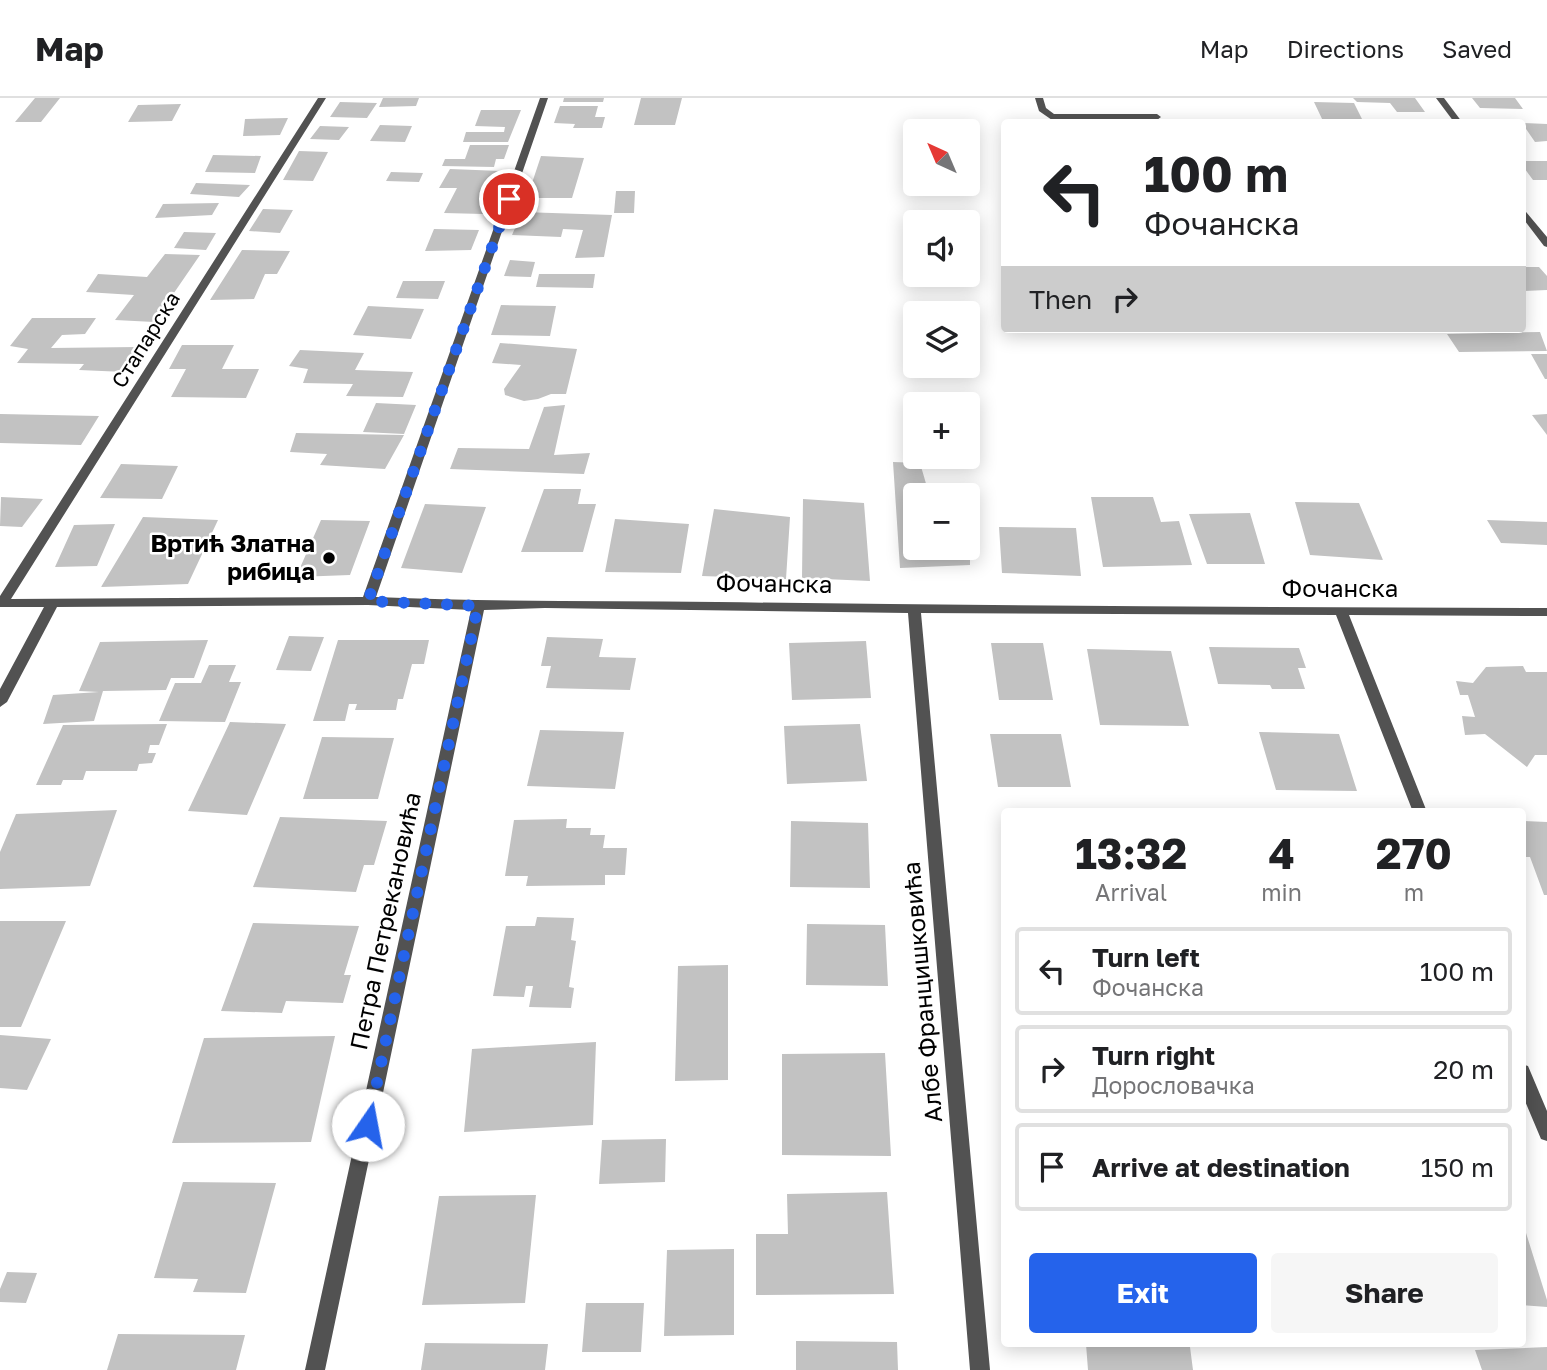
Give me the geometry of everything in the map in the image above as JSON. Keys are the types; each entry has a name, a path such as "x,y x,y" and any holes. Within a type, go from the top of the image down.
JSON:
{"street":[{"name":"Стапарска","path":"1,603 322,98"},
{"path":"368,601 544,98"},
{"path":"1039,98 1042,109 1052,117 1157,117"},
{"path":"1440,98 1456,119"},
{"path":"1526,215 1547,244"},
{"name":"Фочанска","path":"1,603 368,601 478,606 545,604 1547,612"},
{"path":"0,702 52,604"},
{"name":"Петра Петрекановића","path":"315,1370 478,606"},
{"name":"Албе Францишковића","path":"914,609 980,1370"},
{"path":"1341,611 1418,808"},
{"path":"1526,1081 1547,1133"}],"building":[{"path":"35,98 60,98 41,122 15,122"},
{"path":"383,98 419,98 416,106 379,107"},
{"path":"564,98 604,98 603,102 563,102"},
{"path":"641,98 682,98 675,125 634,125"},
{"path":"1353,98 1415,98 1425,112 1397,112 1390,103 1357,102"},
{"path":"1472,98 1515,98 1523,109 1480,108"},
{"path":"340,102 377,103 367,118 330,117"},
{"path":"1314,102 1354,103 1362,119 1322,119"},
{"path":"181,104 172,121 128,122 138,105"},
{"path":"560,106 598,106 595,117 605,117 602,128 573,128 575,124 554,123"},
{"path":"481,110 521,110 508,142 463,142 466,132 504,132 505,127 475,126"},
{"path":"288,118 280,135 243,136 245,119"},
{"path":"1526,123 1547,124 1547,141 1535,142 1526,129"},
{"path":"380,125 412,126 405,142 370,141"},
{"path":"320,126 349,127 339,140 310,139"},
{"path":"470,145 509,145 504,159 496,159 494,167 442,166 445,159 465,159"},
{"path":"299,151 328,152 313,181 283,180"},
{"path":"213,155 261,156 255,173 205,172"},
{"path":"541,156 584,158 572,198 527,198"},
{"path":"1526,161 1547,161 1547,180 1533,180 1526,170"},
{"path":"450,169 501,171 483,214 444,213 457,188 439,188"},
{"path":"391,172 423,173 419,182 386,181"},
{"path":"196,183 250,185 239,197 190,194"},
{"path":"616,191 635,191 634,213 614,213"},
{"path":"219,203 212,215 155,218 163,204"},
{"path":"263,209 293,210 280,233 249,231"},
{"path":"522,212 612,215 604,257 575,258 583,230 563,229 561,237 512,235"},
{"path":"434,229 479,230 471,250 425,251"},
{"path":"184,232 216,233 206,250 174,248"},
{"path":"242,250 290,251 277,274 265,274 254,299 210,300"},
{"path":"165,254 200,255 154,322 115,320 134,295 86,292 98,274 147,277"},
{"path":"510,260 535,262 531,277 504,276"},
{"path":"1526,267 1539,267 1547,276 1547,290 1526,291"},
{"path":"539,274 595,274 593,288 536,287"},
{"path":"403,281 445,281 438,299 396,298"},
{"path":"501,305 556,306 550,336 491,335"},
{"path":"368,306 424,309 411,339 353,335"},
{"path":"32,318 96,318 85,334 62,335 51,348 138,347 125,372 79,370 84,364 17,363 28,349 10,346"},
{"path":"1540,332 1547,351 1459,352 1447,334 1526,333"},
{"path":"500,343 577,349 566,394 551,394 524,401 505,395 504,389 521,365 492,363"},
{"path":"182,345 234,345 222,369 259,369 246,398 171,397 186,369 169,369"},
{"path":"300,350 364,353 355,370 413,372 403,397 346,396 353,384 303,383 308,369 289,366"},
{"path":"1531,354 1547,354 1547,379 1545,379"},
{"path":"376,403 416,405 404,434 363,432"},
{"path":"565,405 554,455 590,453 584,474 450,469 458,448 529,449 544,407"},
{"path":"0,414 99,416 81,445 0,443"},
{"path":"1547,414 1547,435 1532,415"},
{"path":"296,433 404,435 385,469 320,465 327,454 290,452"},
{"path":"893,462 903,462 903,469 922,469 926,483 903,483 903,560 970,560 970,565 900,568"},
{"path":"121,464 178,466 162,499 100,498"},
{"path":"544,489 581,489 578,504 596,504 583,552 521,552"},
{"path":"1,497 43,499 22,527 0,526"},
{"path":"1091,497 1153,497 1161,522 1179,521 1192,565 1103,567"},
{"path":"803,499 864,503 870,581 802,578"},
{"path":"1295,502 1359,503 1383,560 1310,555"},
{"path":"425,504 486,507 462,573 401,568"},
{"path":"714,509 790,517 786,579 702,576"},
{"path":"1250,513 1265,564 1207,564 1189,514"},
{"path":"143,517 218,520 188,584 101,587"},
{"path":"615,519 689,524 681,573 605,572"},
{"path":"321,520 370,521 350,575 296,577"},
{"path":"1487,520 1547,522 1547,545 1501,543"},
{"path":"115,524 97,566 55,567 74,525"},
{"path":"999,527 1076,528 1081,576 1002,573"},
{"path":"289,636 324,637 311,671 276,670"},
{"path":"547,637 603,639 599,657 636,658 630,690 546,688 551,666 541,666"},
{"path":"208,640 194,678 171,678 166,690 103,691 94,721 43,724 53,695 99,692 79,691 100,642"},
{"path":"338,640 429,640 424,664 412,664 403,699 398,699 396,710 355,710 357,704 349,704 345,721 313,721"},
{"path":"866,641 871,698 792,700 789,643"},
{"path":"991,643 1043,643 1053,700 999,700"},
{"path":"1209,647 1299,648 1306,668 1298,668 1305,689 1218,684"},
{"path":"1087,649 1171,651 1189,726 1100,725"},
{"path":"209,665 236,665 229,682 241,682 225,722 159,721 175,683 201,683"},
{"path":"1523,666 1526,672 1547,672 1547,755 1535,755 1527,767 1485,734 1465,735 1462,716 1475,717 1468,695 1460,695 1456,681 1473,683 1486,667"},
{"path":"230,722 286,724 247,815 188,811"},
{"path":"167,724 159,745 150,745 148,753 156,753 152,763 139,764 137,771 86,771 83,780 63,780 61,785 36,785 63,725"},
{"path":"860,724 867,781 787,784 784,726"},
{"path":"540,730 624,732 615,789 527,786"},
{"path":"1259,732 1339,734 1357,791 1276,790"},
{"path":"990,734 1061,734 1071,787 998,787"},
{"path":"322,737 394,738 378,799 303,799"},
{"path":"117,810 90,886 0,889 0,852 16,814"},
{"path":"280,817 387,821 374,865 364,865 356,892 253,887"},
{"path":"567,819 566,828 591,828 590,835 605,835 603,848 627,848 625,875 605,875 605,885 526,886 528,876 505,876 514,820"},
{"path":"791,821 868,823 870,888 790,887"},
{"path":"1526,821 1547,822 1547,895 1544,895 1530,857 1526,857"},
{"path":"537,917 574,918 571,940 576,941 569,987 574,988 571,1008 529,1007 533,986 526,986 524,997 493,996 506,926 535,926"},
{"path":"0,921 66,921 21,1027 0,1027"},
{"path":"253,923 359,926 344,975 351,975 343,1003 286,1001 282,1013 221,1011"},
{"path":"807,924 885,925 888,986 806,985"},
{"path":"728,965 728,1080 675,1081 678,966"},
{"path":"0,1035 51,1039 27,1090 0,1088"},
{"path":"335,1036 311,1142 172,1143 204,1038"},
{"path":"596,1042 593,1125 464,1132 472,1049"},
{"path":"885,1053 891,1156 782,1155 782,1054"},
{"path":"666,1139 665,1182 599,1184 602,1140"},
{"path":"183,1182 276,1183 246,1293 193,1292 198,1279 154,1278"},
{"path":"887,1192 894,1294 756,1295 756,1234 788,1234 787,1194"},
{"path":"536,1195 525,1303 422,1305 439,1196"},
{"path":"1526,1233 1547,1300 1547,1307 1526,1305"},
{"path":"734,1249 734,1335 664,1336 667,1250"},
{"path":"7,1272 37,1273 26,1303 0,1302 0,1289"},
{"path":"586,1303 644,1303 641,1352 582,1352"},
{"path":"118,1334 245,1335 236,1370 107,1370"},
{"path":"796,1341 897,1342 898,1370 796,1370"},
{"path":"425,1343 548,1344 545,1370 421,1370"},
{"path":"1086,1347 1190,1347 1193,1370 1088,1370"},
{"path":"1547,1347 1547,1370 1482,1370 1475,1350"}],"place":[{"name":"Вртић Златна рибица","path":"329,558"}],"route":[{"path":"368,1125 478,606 368,601 509,199"}]}
